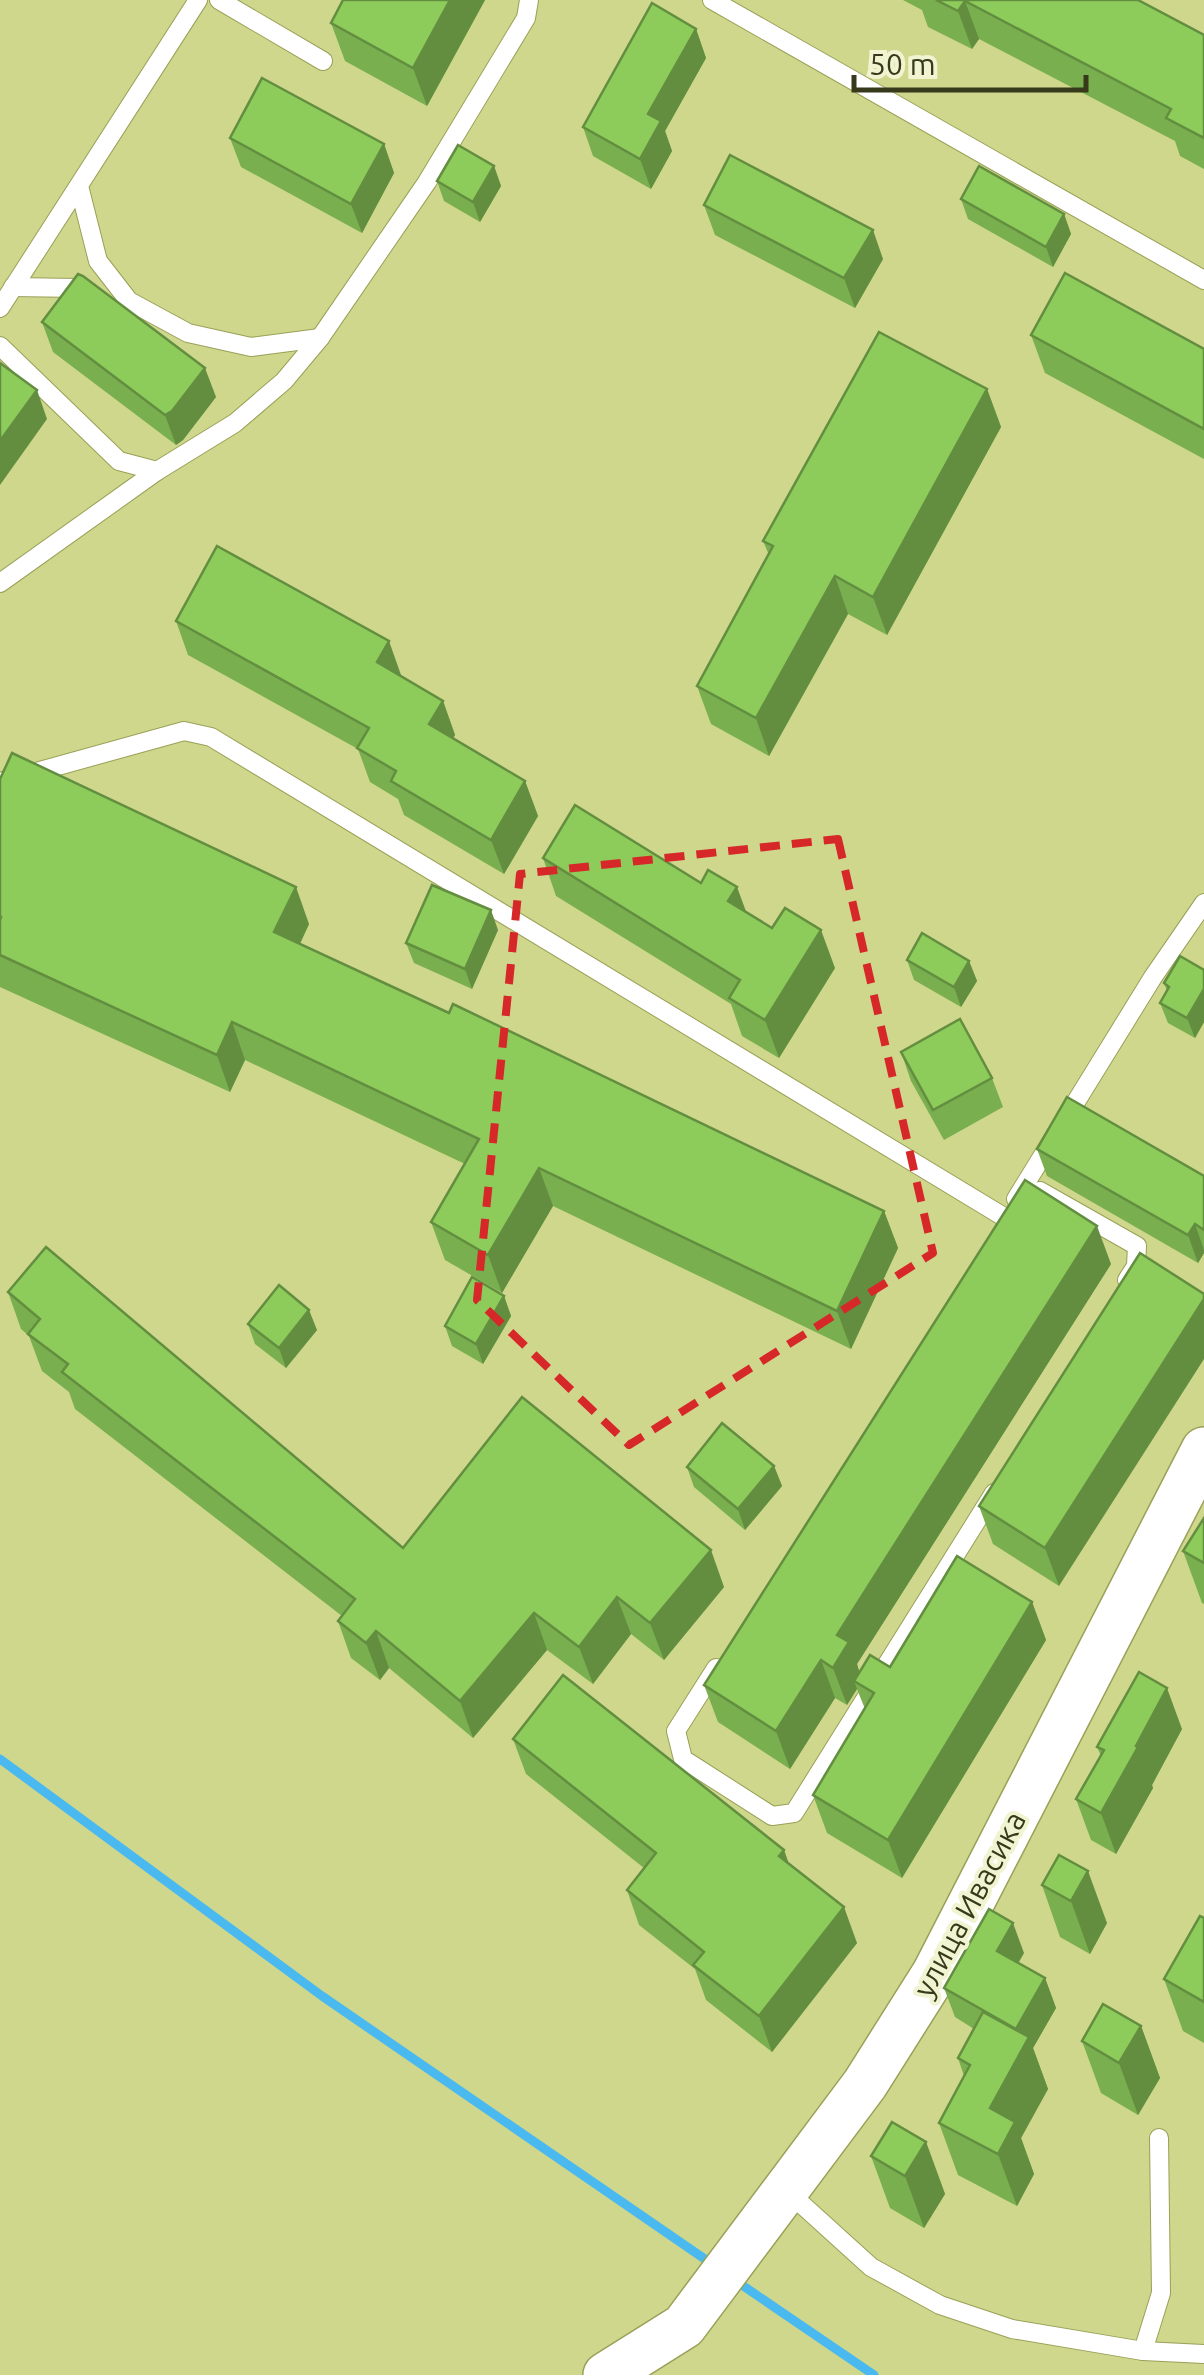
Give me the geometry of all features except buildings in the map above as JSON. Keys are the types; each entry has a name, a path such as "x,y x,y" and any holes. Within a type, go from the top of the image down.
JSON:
{"main road":[{"name":"улица Ивасика","path":"606,2375 684,2326 865,2084 936,1973 1204,1450"}],"lane":[{"path":"0,308 198,0"},
{"path":"220,0 322,61"},
{"path":"0,583 157,470 235,423 284,381 320,338 428,182 526,18 529,0"},
{"path":"712,0 1204,280"},
{"path":"79,186 98,261 129,301"},
{"path":"13,287 78,288 129,301 188,333 251,347 320,338"},
{"path":"0,346 119,461 157,470"},
{"path":"0,782 184,731 211,738 1004,1217"},
{"path":"993,1234 1152,977 1204,903"},
{"path":"1026,1183 1138,1246 1136,1266 1116,1299"},
{"path":"729,1648 676,1731 683,1758 772,1816 794,1813 1002,1481"},
{"path":"1144,2350 1161,2293 1158,2138"},
{"path":"773,2206 940,2305 1012,2329 1144,2350 1204,2354"}],"highlighted area":[{"path":"838,839 933,1253 629,1445 477,1300 520,874"}],"waterway":[{"path":"0,1759 322,1996 715,2266"},
{"path":"736,2281 874,2375"}]}
